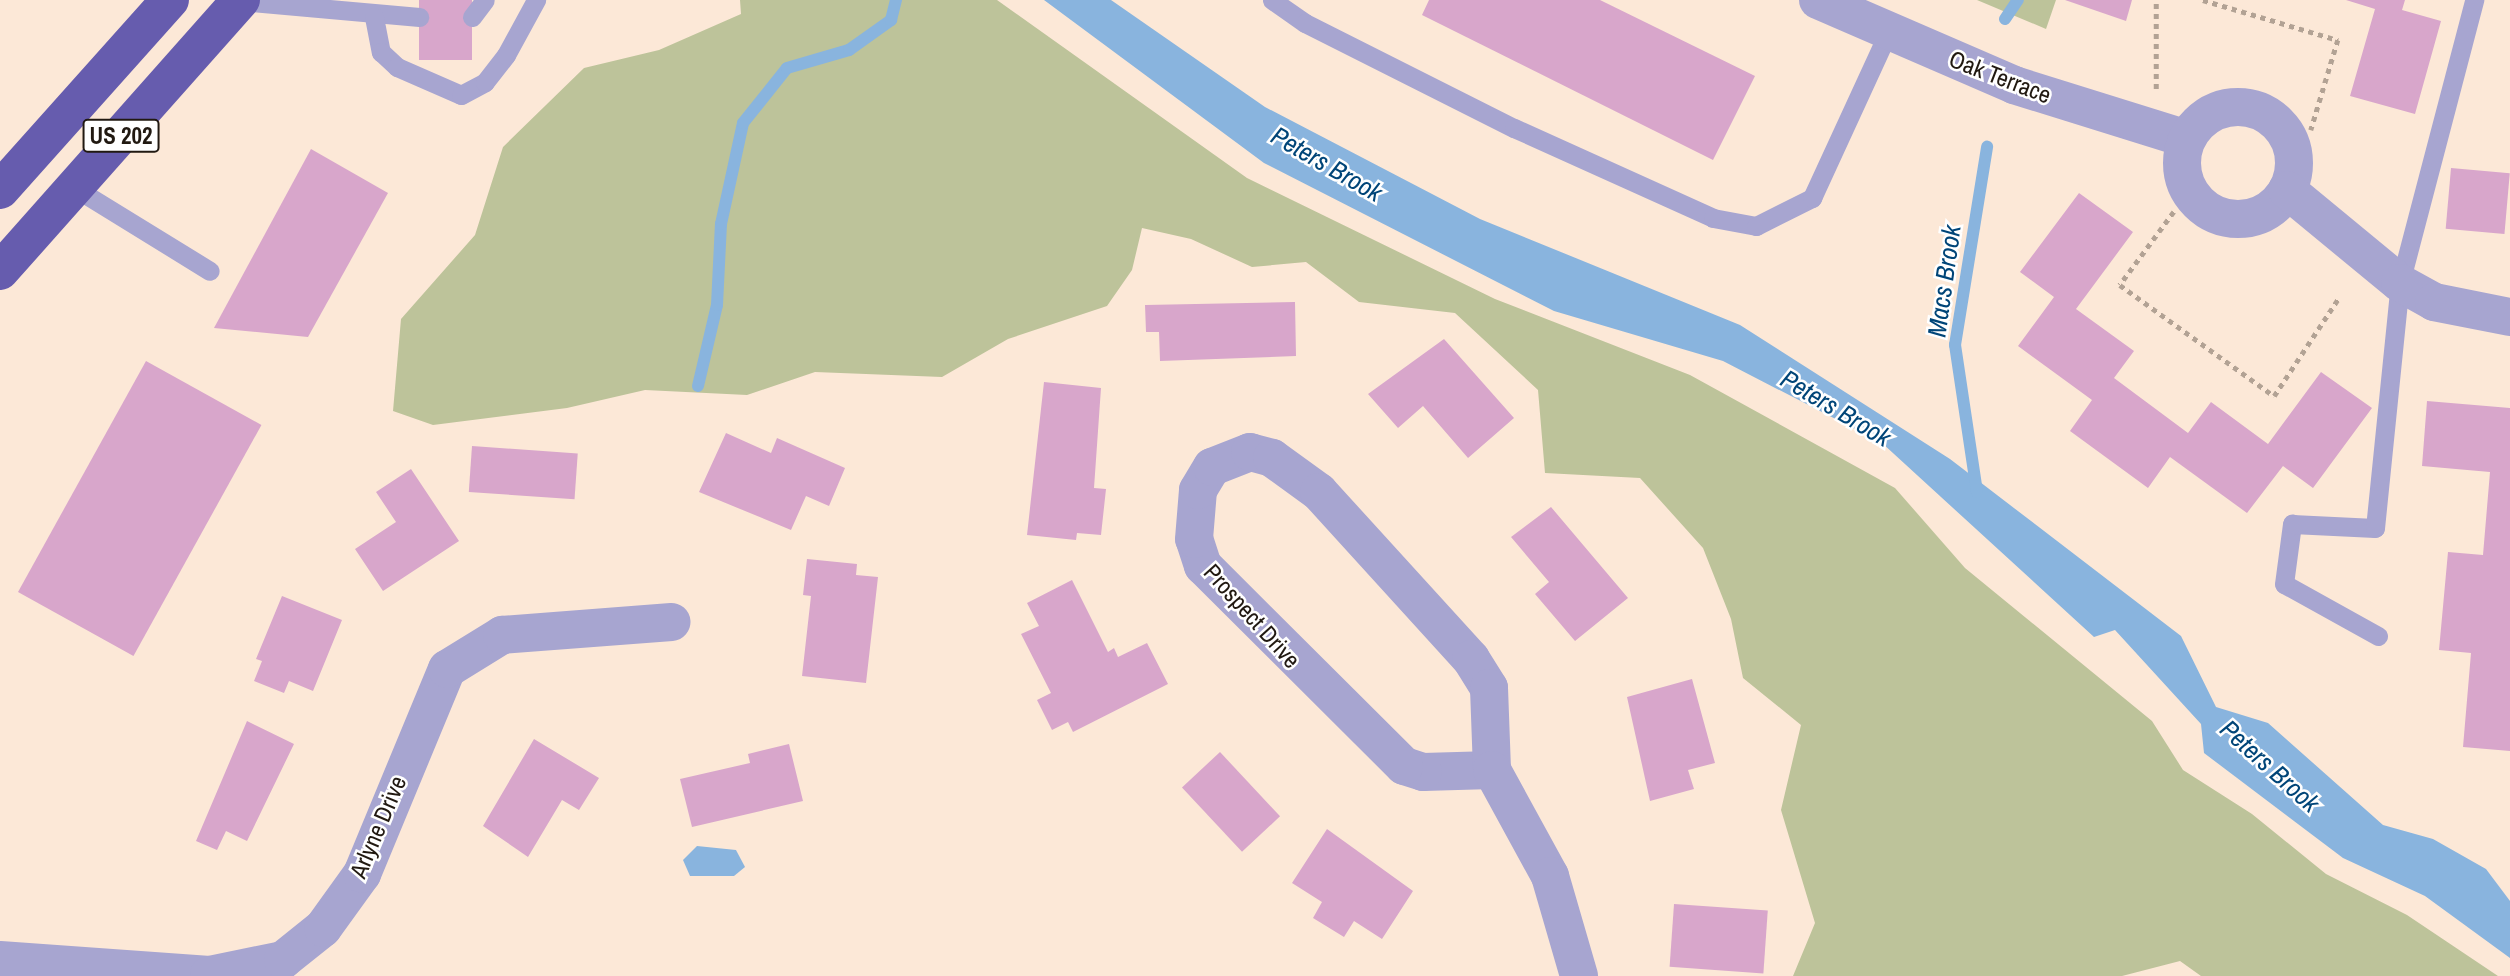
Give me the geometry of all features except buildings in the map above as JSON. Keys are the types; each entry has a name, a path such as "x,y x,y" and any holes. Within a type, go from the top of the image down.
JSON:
{"highway":[{"name":"US 202","path":"0,190 170,0"},
{"name":"US 202","path":"0,271 241,1"}],"street":[{"name":"Oak Terrace","path":"1818,0 1888,33 2014,85 2187,139"},
{"path":"2220,109 2261,112 2290,142 2294,162 2287,190 2254,217 2210,212 2184,178 2187,139 2220,109"},
{"path":"2287,190 2400,283 2434,302 2510,317"},
{"name":"Prospect Drive","path":"1492,770 1423,772 1404,766 1203,566 1194,538 1198,490 1212,467 1250,452 1272,458 1319,492 1471,659 1489,688 1492,770 1550,876 1579,976"},
{"name":"Arlyne Drive","path":"0,960 209,975 283,960 323,928 362,874 447,669 502,635 672,622"}],"lane":[{"path":"472,17 485,0"},
{"path":"374,17 381,52 397,67 461,95 485,82 506,55 536,0"},
{"path":"1272,0 1305,23 1514,128 1713,218 1756,226 1812,198 1888,33"},
{"path":"2378,636 2284,584 2292,524 2375,528 2400,283 2474,0"},
{"path":"241,1 374,17 419,17"},
{"path":"75,188 210,271"}],"path":[{"path":"2155,91 2156,0"},
{"path":"2203,0 2338,40 2311,130"},
{"path":"2174,212 2120,285 2274,396 2338,299"}],"green space":[{"path":"740,0 997,0 1247,178 1495,299 1690,375 1895,488 1965,568 2152,721 2183,770 2252,814 2326,874 2407,915 2498,976 2201,976 2180,961 2122,976 1793,976 1815,923 1781,810 1801,725 1743,678 1731,619 1703,548 1640,478 1545,473 1538,390 1455,313 1359,302 1306,262 1252,267 1191,239 1142,228 1132,270 1107,306 1008,339 942,377 815,372 747,395 645,390 567,408 433,425 393,411 401,319 475,235 503,147 584,68 659,50 741,14"},
{"path":"1977,0 2056,0 2046,29"}],"water":[{"name":"Peters Brook","path":"1044,0 1111,0 1265,107 1480,219 1740,325 1950,459 2181,636 2216,707 2268,723 2383,825 2433,839 2486,869 2510,901 2510,958 2425,896 2343,858 2204,753 2201,724 2115,630 2094,637 1882,443 1723,361 1554,311 1264,163"},
{"path":"697,846 736,850 745,867 734,876 690,876 683,860"}],"waterway":[{"path":"698,386 717,305 721,224 743,123 787,68 849,50 891,20 896,0"},
{"name":"Macs Brook","path":"2005,19 2018,0"},
{"name":"Macs Brook","path":"1977,492 1955,345 1987,147"}]}
